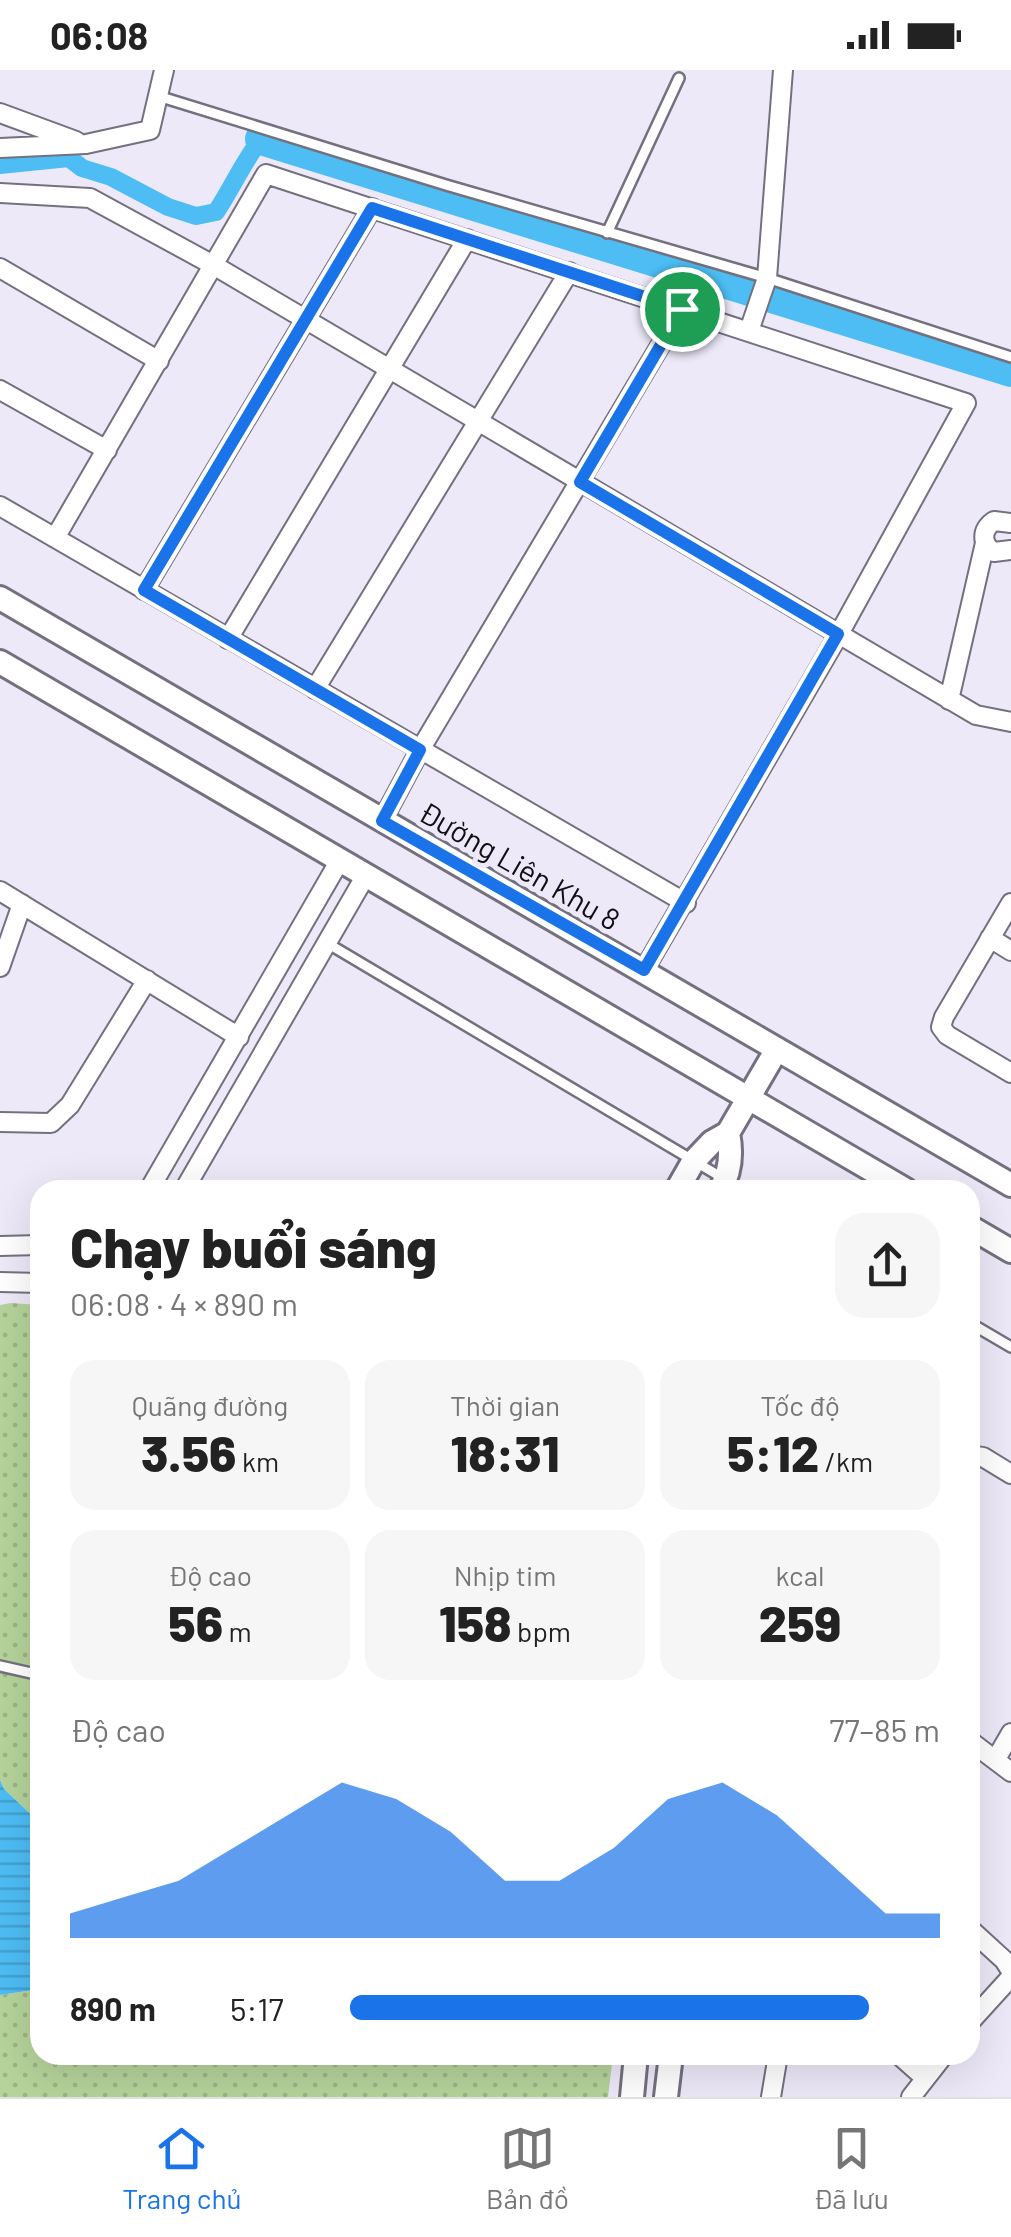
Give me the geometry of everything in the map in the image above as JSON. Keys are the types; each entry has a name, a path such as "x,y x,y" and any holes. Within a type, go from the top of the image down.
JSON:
{"street":[{"path":"0,148 86,144 150,130 164,70"},
{"path":"749,331 766,279 783,70"},
{"path":"0,113 86,144"},
{"path":"55,538 266,174 966,403 644,970"},
{"path":"0,194 90,198 215,266 976,716 1011,722"},
{"path":"144,590 372,208"},
{"path":"228,639 467,239"},
{"path":"0,268 159,360"},
{"path":"314,689 569,272"},
{"path":"382,821 420,750 682,309"},
{"path":"0,390 106,450"},
{"path":"0,506 686,902"},
{"path":"949,700 985,530 988,524 1000,520 1011,523"},
{"path":"985,543 994,552 1011,550"},
{"name":"Đường Liên Khu 8","path":"0,598 1011,1185"},
{"path":"0,662 889,1180"},
{"path":"156,1180 340,860"},
{"path":"190,1180 366,876"},
{"path":"0,891 239,1036"},
{"path":"1011,903 941,1027 947,1036 1011,1072"},
{"path":"0,967 22,904"},
{"path":"990,938 1011,952"},
{"path":"0,1122 51,1122 70,1105 146,980"},
{"path":"682,1180 692,1162 712,1142 728,1133 776,1050"},
{"path":"202,1100 227,1116"},
{"path":"728,1133 732,1152 730,1180"},
{"path":"980,1233 1011,1251"},
{"path":"0,1246 30,1245"},
{"path":"0,1282 30,1283"},
{"path":"980,1457 1011,1474"},
{"path":"996,1760 1011,1733"},
{"path":"980,1748 1011,1772"},
{"path":"980,1938 1004,1960 1011,1974 980,2010"},
{"path":"632,2097 635,2065"},
{"path":"666,2097 669,2065"},
{"path":"771,2097 776,2065"},
{"path":"910,2065 925,2078"},
{"path":"911,2097 936,2065"}],"lane":[{"path":"607,233 678,78"},
{"path":"158,96 1011,357"},
{"path":"327,942 719,1180"},
{"path":"980,1329 1011,1347"},
{"path":"0,1666 30,1674"}],"green space":[{"path":"30,1304 30,1814 4,1789 0,1780 0,1305"},
{"path":"30,1990 30,2065 612,2065 608,2097 0,2097 0,1995"}],"water":[{"path":"0,1780 4,1789 30,1814 30,1990 0,1995"}],"waterway":[{"path":"0,165 69,158 82,168 196,216 216,212 261,139"},
{"path":"261,139 1011,371"}],"route":[{"path":"372,208 682,309 580,482 838,634 644,970 382,821 420,750 144,590 372,208"}]}
